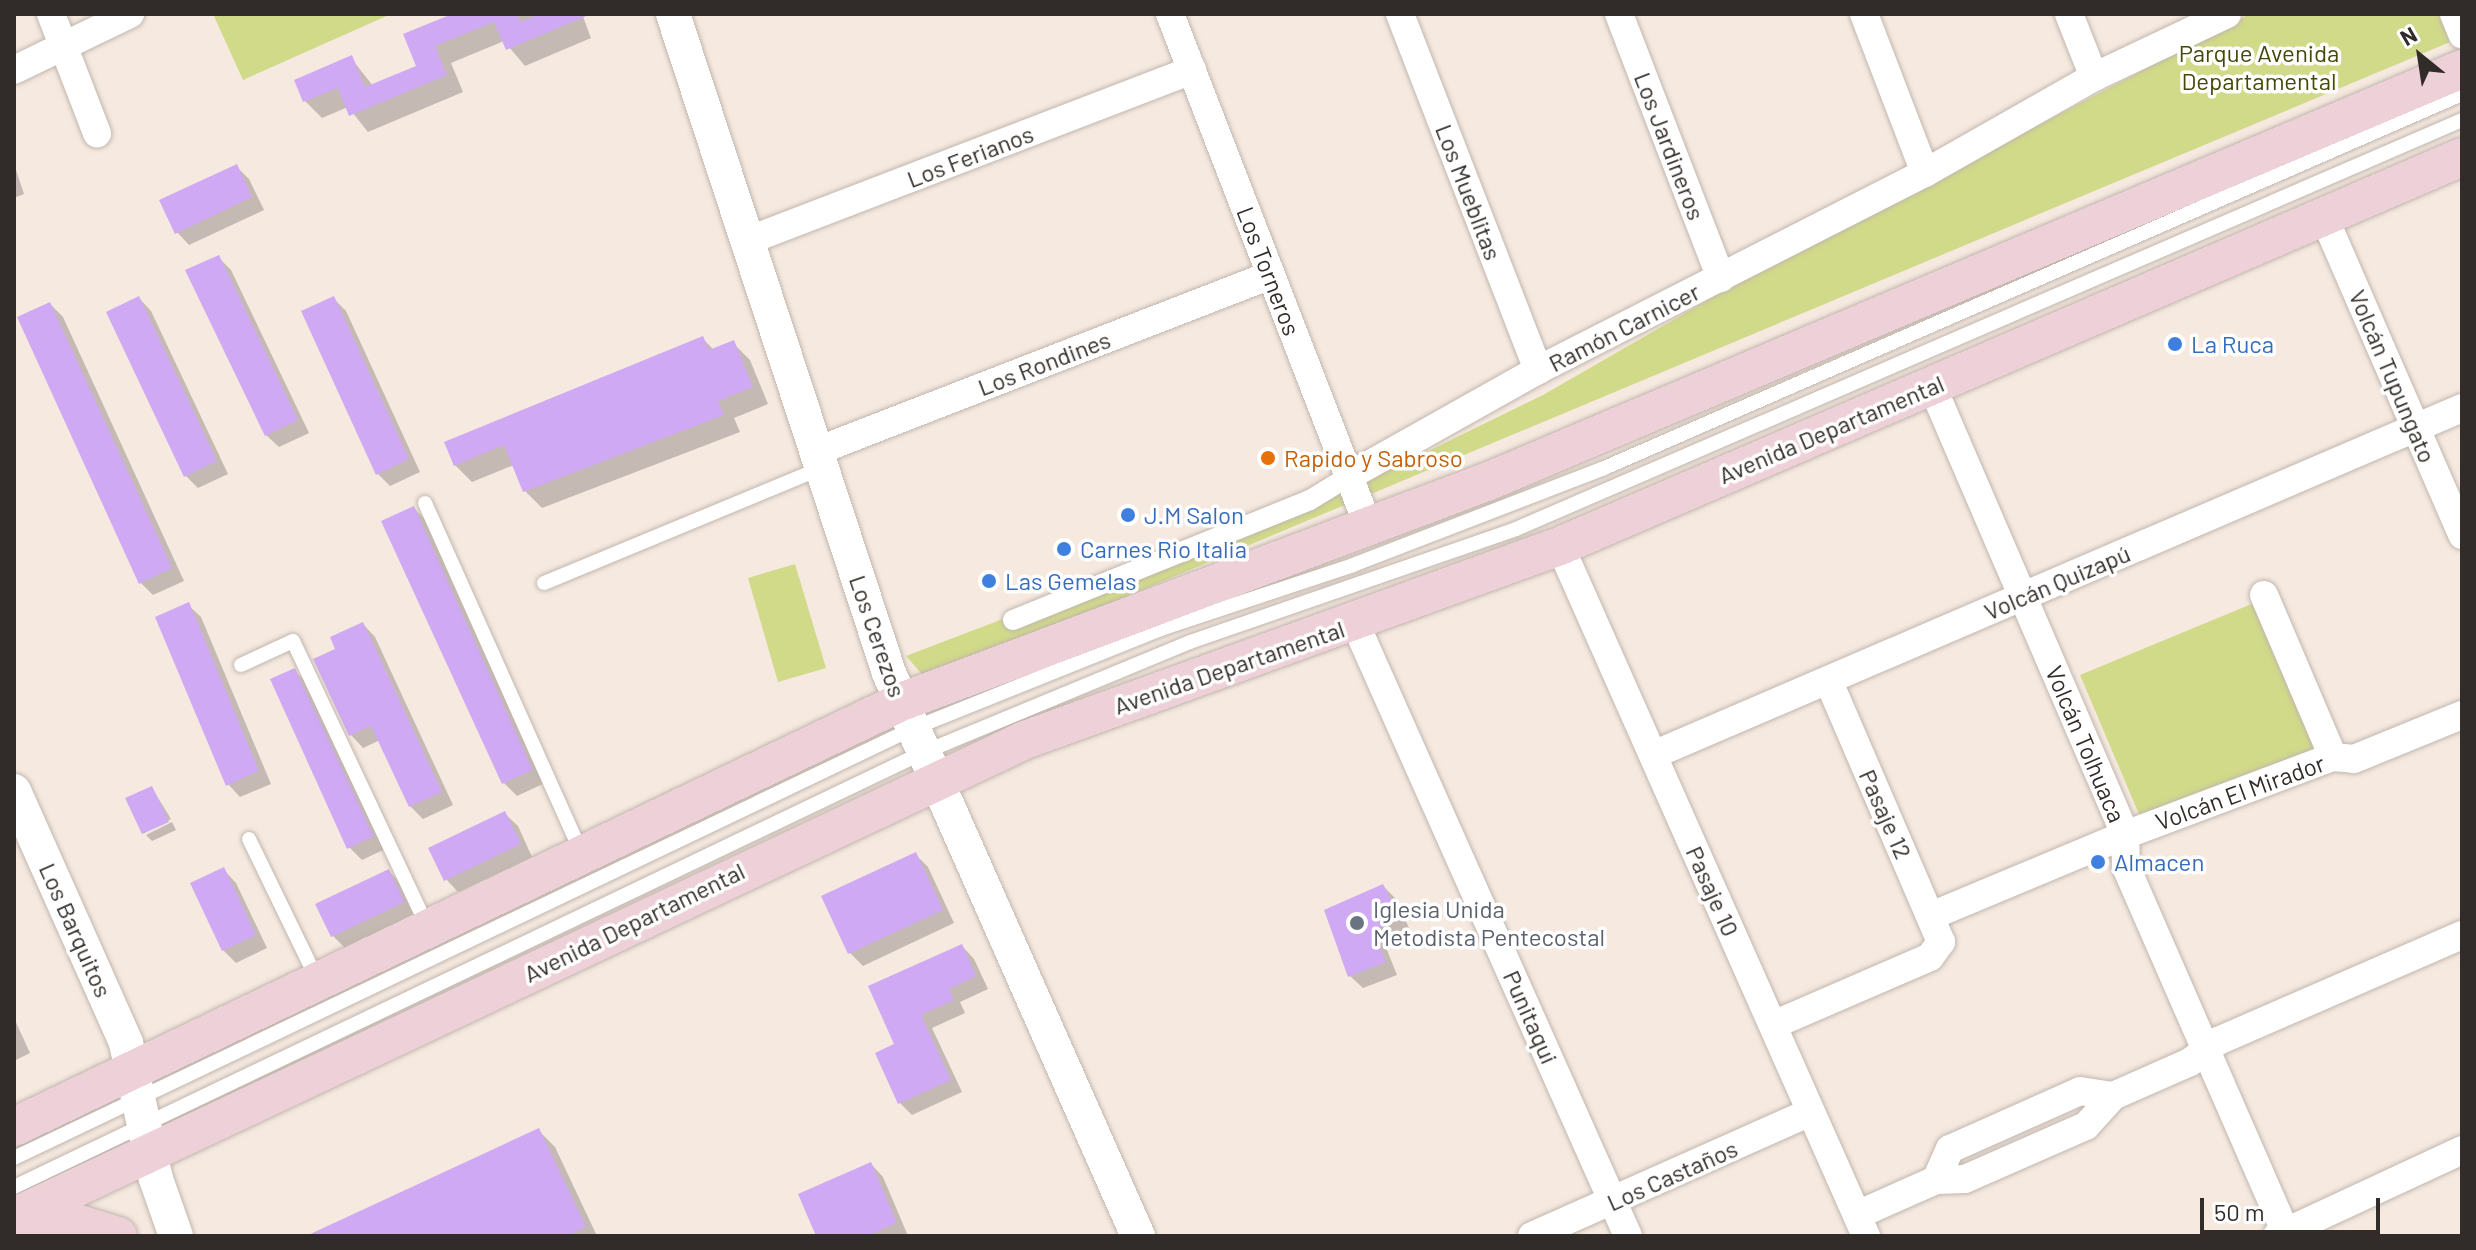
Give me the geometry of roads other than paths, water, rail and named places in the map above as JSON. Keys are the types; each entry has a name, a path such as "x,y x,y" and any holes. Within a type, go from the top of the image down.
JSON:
{"main road":[{"name":"Avenida Departamental","path":"14,1127 141,1112 633,922 917,741 1156,602 1369,528 2462,69"},
{"name":"Avenida Departamental","path":"14,1217 141,1112 319,981 582,854 917,741 1154,690 1355,623 1560,546 2462,157"},
{"path":"14,1217 76,1223 118,1236"}],"street":[{"path":"51,14 97,133"},
{"path":"14,70 130,14"},
{"name":"Los Torneros","path":"1170,14 1369,528"},
{"name":"Los Mueblitas","path":"1400,14 1538,370"},
{"name":"Los Jardineros","path":"1619,14 1721,278"},
{"path":"1864,14 1925,173"},
{"path":"2069,14 2094,77"},
{"name":"Ramón Carnicer","path":"1013,620 1310,500 1538,370 1925,173 2094,77 2227,14"},
{"path":"2454,14 2462,34"},
{"name":"Los Cerezos","path":"681,17 747,241 917,741 1138,1236"},
{"name":"Los Ferianos","path":"747,241 1192,70"},
{"name":"Volcán Tupungato","path":"2324,217 2462,535"},
{"name":"Los Rondines","path":"819,460 1271,275"},
{"name":"Volcán Tolhuaca","path":"1932,386 2125,835 2126,867 2283,1234"},
{"name":"Volcán Quizapú","path":"1653,755 2462,408"},
{"name":"Pasaje 10","path":"1560,546 1861,1225"},
{"path":"2264,595 2333,757"},
{"name":"Punitaqui","path":"1355,623 1628,1236"},
{"name":"Pasaje 12","path":"1773,1025 1930,957 1940,948 1931,916 1828,680"},
{"name":"Volcán El Mirador","path":"1931,916 2125,835 2333,757 2354,759 2462,715"},
{"name":"Los Barquitos","path":"14,791 126,1043 141,1112 176,1236"},
{"path":"1861,1225 1936,1180 1950,1149 2080,1091 2113,1096 2206,1050 2462,935"},
{"name":"Los Castaños","path":"1532,1236 1811,1112"},
{"path":"2283,1234 2462,1150"}],"lane":[{"path":"14,1187 141,1112 917,741 1161,629 1353,565 1602,469 2462,94"},
{"path":"14,1158 141,1112 483,964 917,741 1516,529 2462,120"},
{"path":"544,583 819,460"},
{"path":"425,503 582,854"},
{"path":"241,665 293,641 428,929"},
{"path":"249,839 319,981"},
{"path":"483,964 534,954 600,927 633,922"}],"place":[{"name":"La Ruca","path":"2175,344"},
{"name":"Rapido y Sabroso","path":"1268,458"},
{"name":"J.M Salon","path":"1128,515"},
{"name":"Carnes Rio Italia","path":"1064,549"},
{"name":"Las Gemelas","path":"989,581"},
{"name":"Almacen","path":"2098,862"},
{"name":"Iglesia Unida Metodista Pentecostal","path":"1357,923"}],"park label":[{"name":"Parque Avenida Departamental","path":"2259,67"}]}
